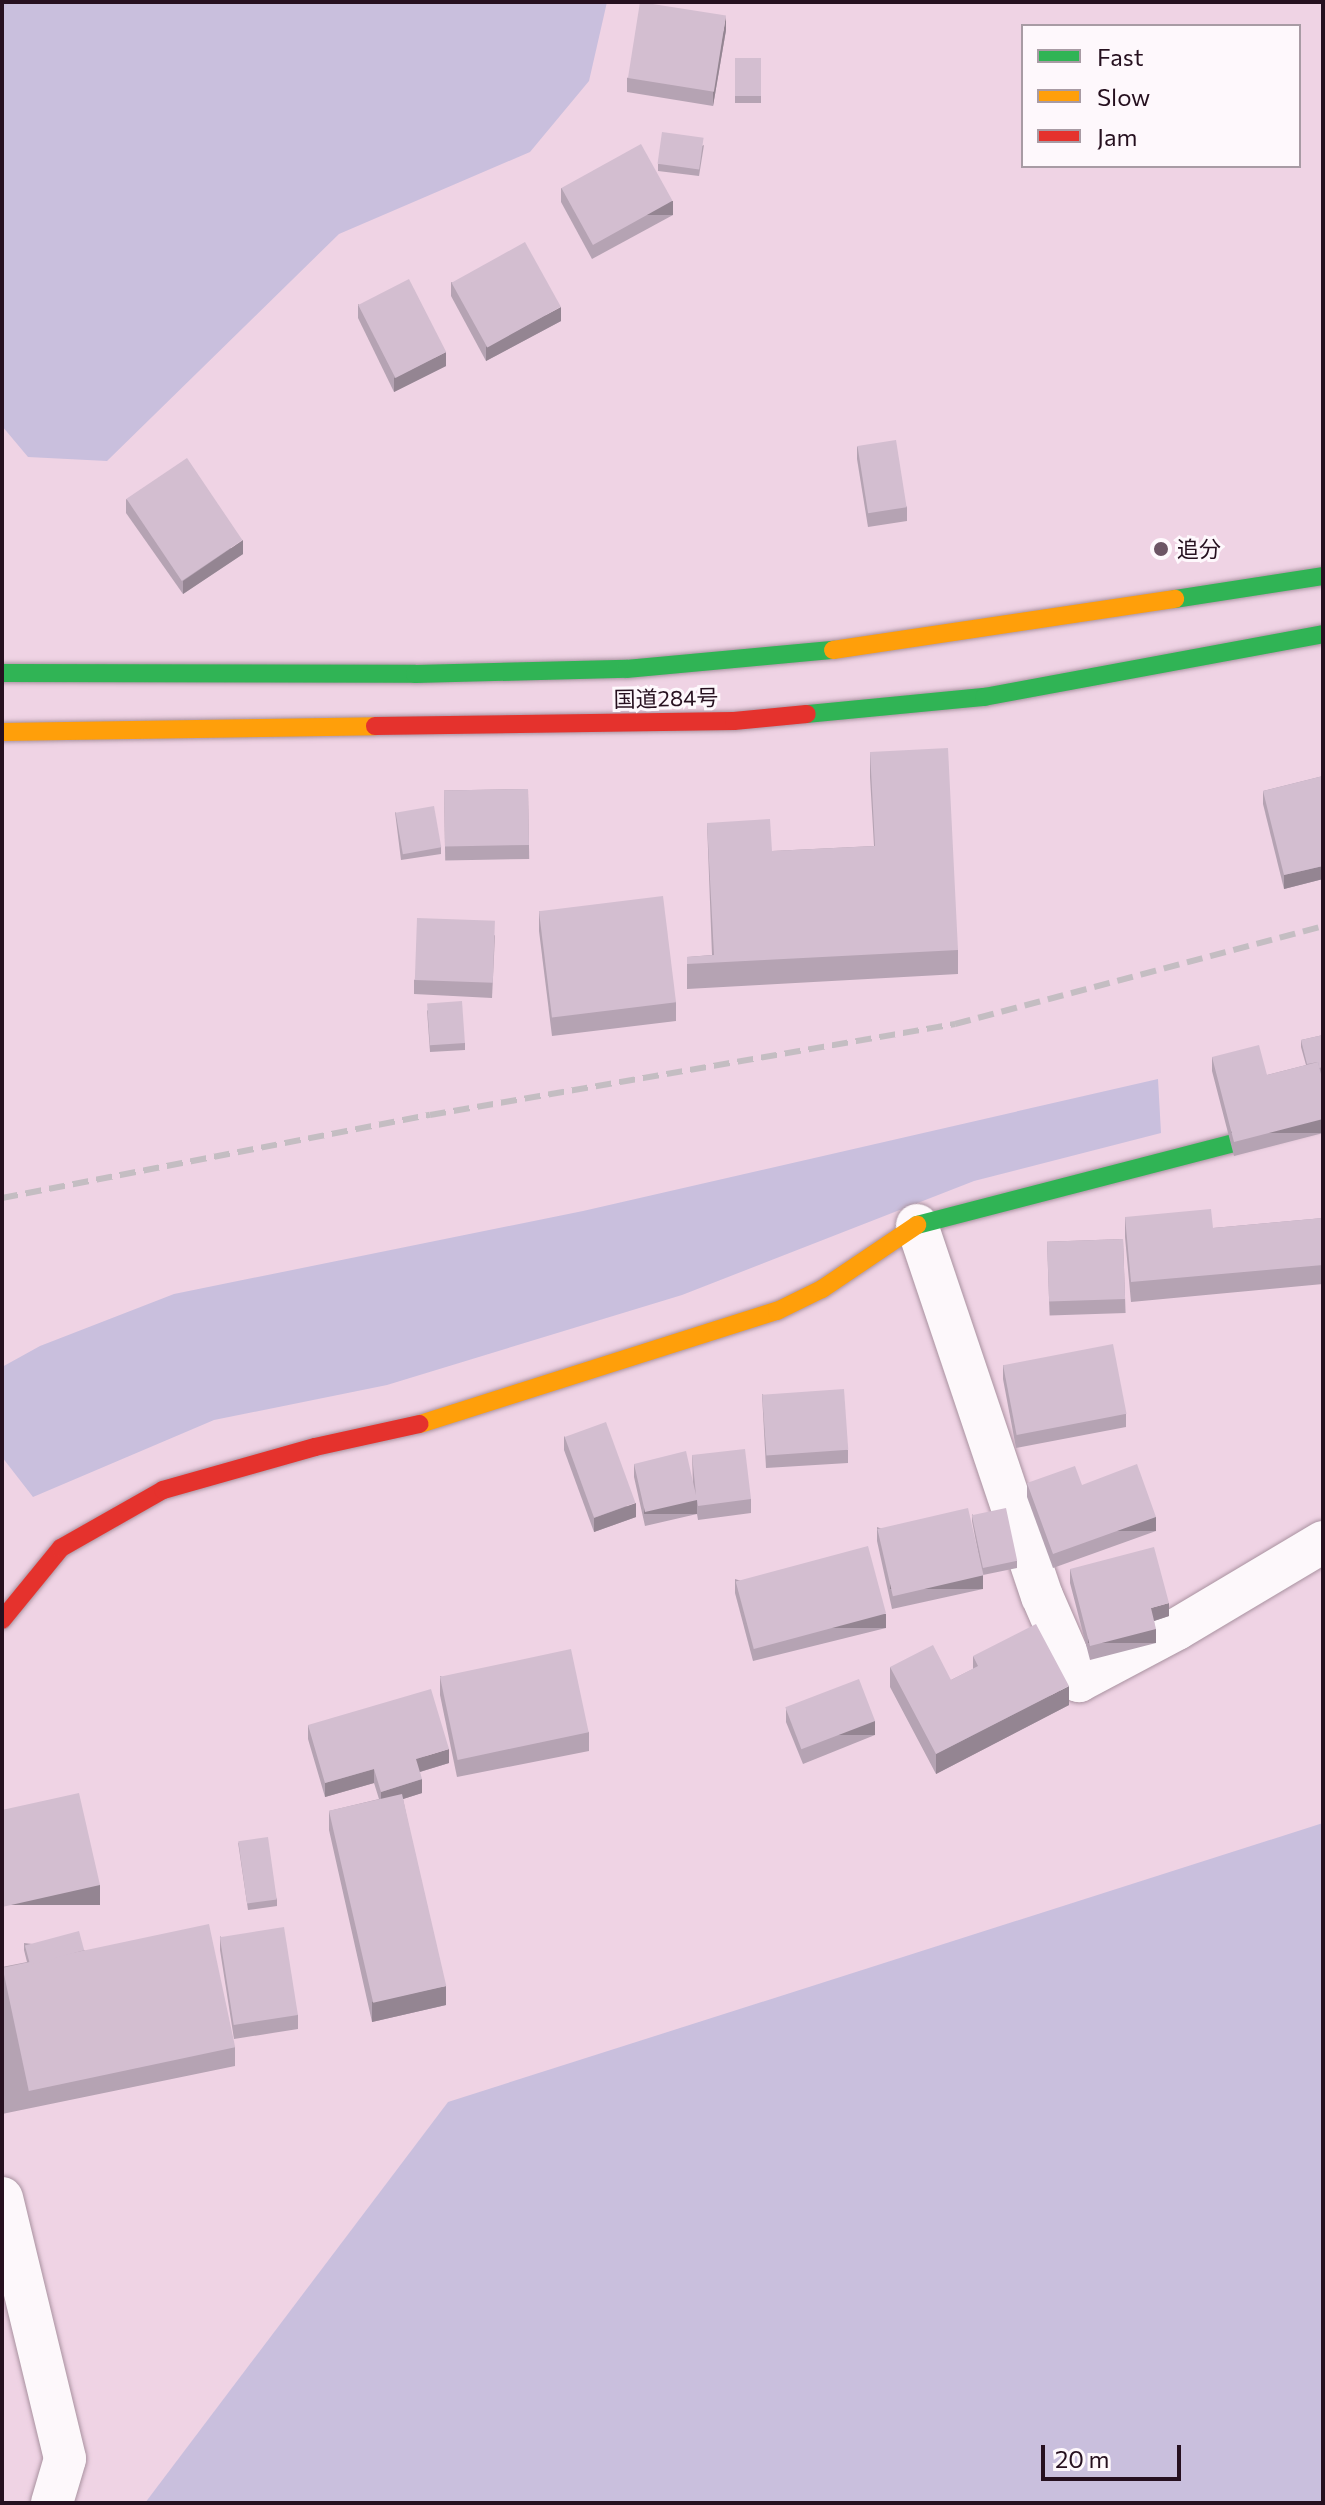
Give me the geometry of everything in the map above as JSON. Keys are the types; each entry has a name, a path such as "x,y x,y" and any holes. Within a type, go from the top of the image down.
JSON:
{"main road":[{"name":"国道284号","path":"2,673 415,674 627,669 845,649 1323,576"},
{"name":"国道284号","path":"2,732 734,721 984,697 1323,634"},
{"path":"2,1620 61,1548 163,1490 315,1447 436,1420 777,1311 822,1289 917,1225 1323,1120"}],"street":[{"path":"917,1225 1042,1596 1079,1681 1177,1629 1323,1542"},
{"path":"2,2198 65,2459 52,2503"}],"shaded area":[{"path":"2,2 607,2 589,81 530,152 339,234 107,461 28,457 2,426"},
{"path":"1158,1079 1161,1133 974,1181 682,1295 387,1385 214,1420 33,1497 2,1457 2,1367 40,1346 174,1294 583,1211"},
{"path":"1323,1823 1323,2503 145,2503 448,2102"}],"building":[{"path":"640,2 726,16 714,92 628,78"},
{"path":"735,58 761,58 761,96 735,96"},
{"path":"662,132 704,138 699,170 658,164"},
{"path":"641,144 673,201 593,245 561,188"},
{"path":"525,242 561,307 487,347 452,283"},
{"path":"409,279 446,352 395,378 358,305"},
{"path":"896,440 907,507 868,513 857,446"},
{"path":"187,458 242,540 182,581 126,499"},
{"path":"948,748 958,950 687,964 687,957 714,955 707,823 770,819 772,851 875,846 870,752"},
{"path":"1323,776 1323,866 1284,875 1263,791"},
{"path":"528,789 529,845 445,846 444,790"},
{"path":"434,806 441,847 403,854 396,813"},
{"path":"663,896 676,1002 552,1017 539,911"},
{"path":"417,918 495,921 493,983 415,980"},
{"path":"462,1001 465,1043 430,1045 427,1003"},
{"path":"1323,1035 1323,1067 1319,1068 1318,1062 1307,1064 1301,1040"},
{"path":"1259,1045 1267,1075 1318,1062 1323,1082 1323,1119 1234,1142 1212,1057"},
{"path":"1211,1209 1213,1228 1323,1218 1323,1265 1131,1282 1125,1217"},
{"path":"1123,1239 1125,1299 1049,1302 1047,1242"},
{"path":"1113,1344 1127,1414 1017,1435 1003,1365"},
{"path":"844,1389 848,1450 766,1456 762,1395"},
{"path":"606,1422 635,1503 594,1518 565,1437"},
{"path":"745,1449 751,1499 698,1506 697,1500 645,1512 634,1464 686,1451 696,1495 692,1455"},
{"path":"1137,1464 1156,1517 1053,1554 1027,1483 1075,1466 1082,1485"},
{"path":"968,1508 984,1575 893,1596 877,1529"},
{"path":"1006,1508 1017,1561 983,1568 972,1515"},
{"path":"868,1546 886,1614 754,1649 736,1581"},
{"path":"1154,1547 1169,1603 1151,1608 1156,1629 1090,1646 1070,1569"},
{"path":"1036,1624 1069,1686 936,1754 890,1667 933,1645 951,1680 978,1666 973,1656"},
{"path":"571,1649 589,1732 458,1760 440,1677"},
{"path":"859,1679 875,1721 801,1749 785,1707"},
{"path":"431,1689 449,1749 416,1759 422,1779 381,1792 374,1769 325,1783 308,1725"},
{"path":"79,1793 100,1885 2,1907 2,1810"},
{"path":"402,1794 446,1986 373,2003 329,1811"},
{"path":"268,1837 277,1899 247,1904 238,1841"},
{"path":"209,1924 235,2047 29,2091 3,1968"},
{"path":"284,1927 298,2015 234,2025 220,1937"},
{"path":"79,1931 84,1950 30,1965 25,1945"}],"railway":[{"path":"2,1198 430,1115 955,1024 1323,926"}],"traffic: fast":[{"path":"1175,599 1323,576"},
{"path":"807,714 984,697 1323,634"},
{"path":"2,673 415,674 627,669 833,650"},
{"path":"917,1225 1323,1120"}],"traffic: slow":[{"path":"833,650 1175,599"},
{"path":"2,732 375,726"},
{"path":"420,1424 777,1311 822,1289 917,1225"}],"traffic: jam":[{"path":"375,726 734,721 807,714"},
{"path":"2,1620 61,1548 163,1490 315,1447 420,1424"}],"place":[{"name":"追分","path":"1161,549"}]}
